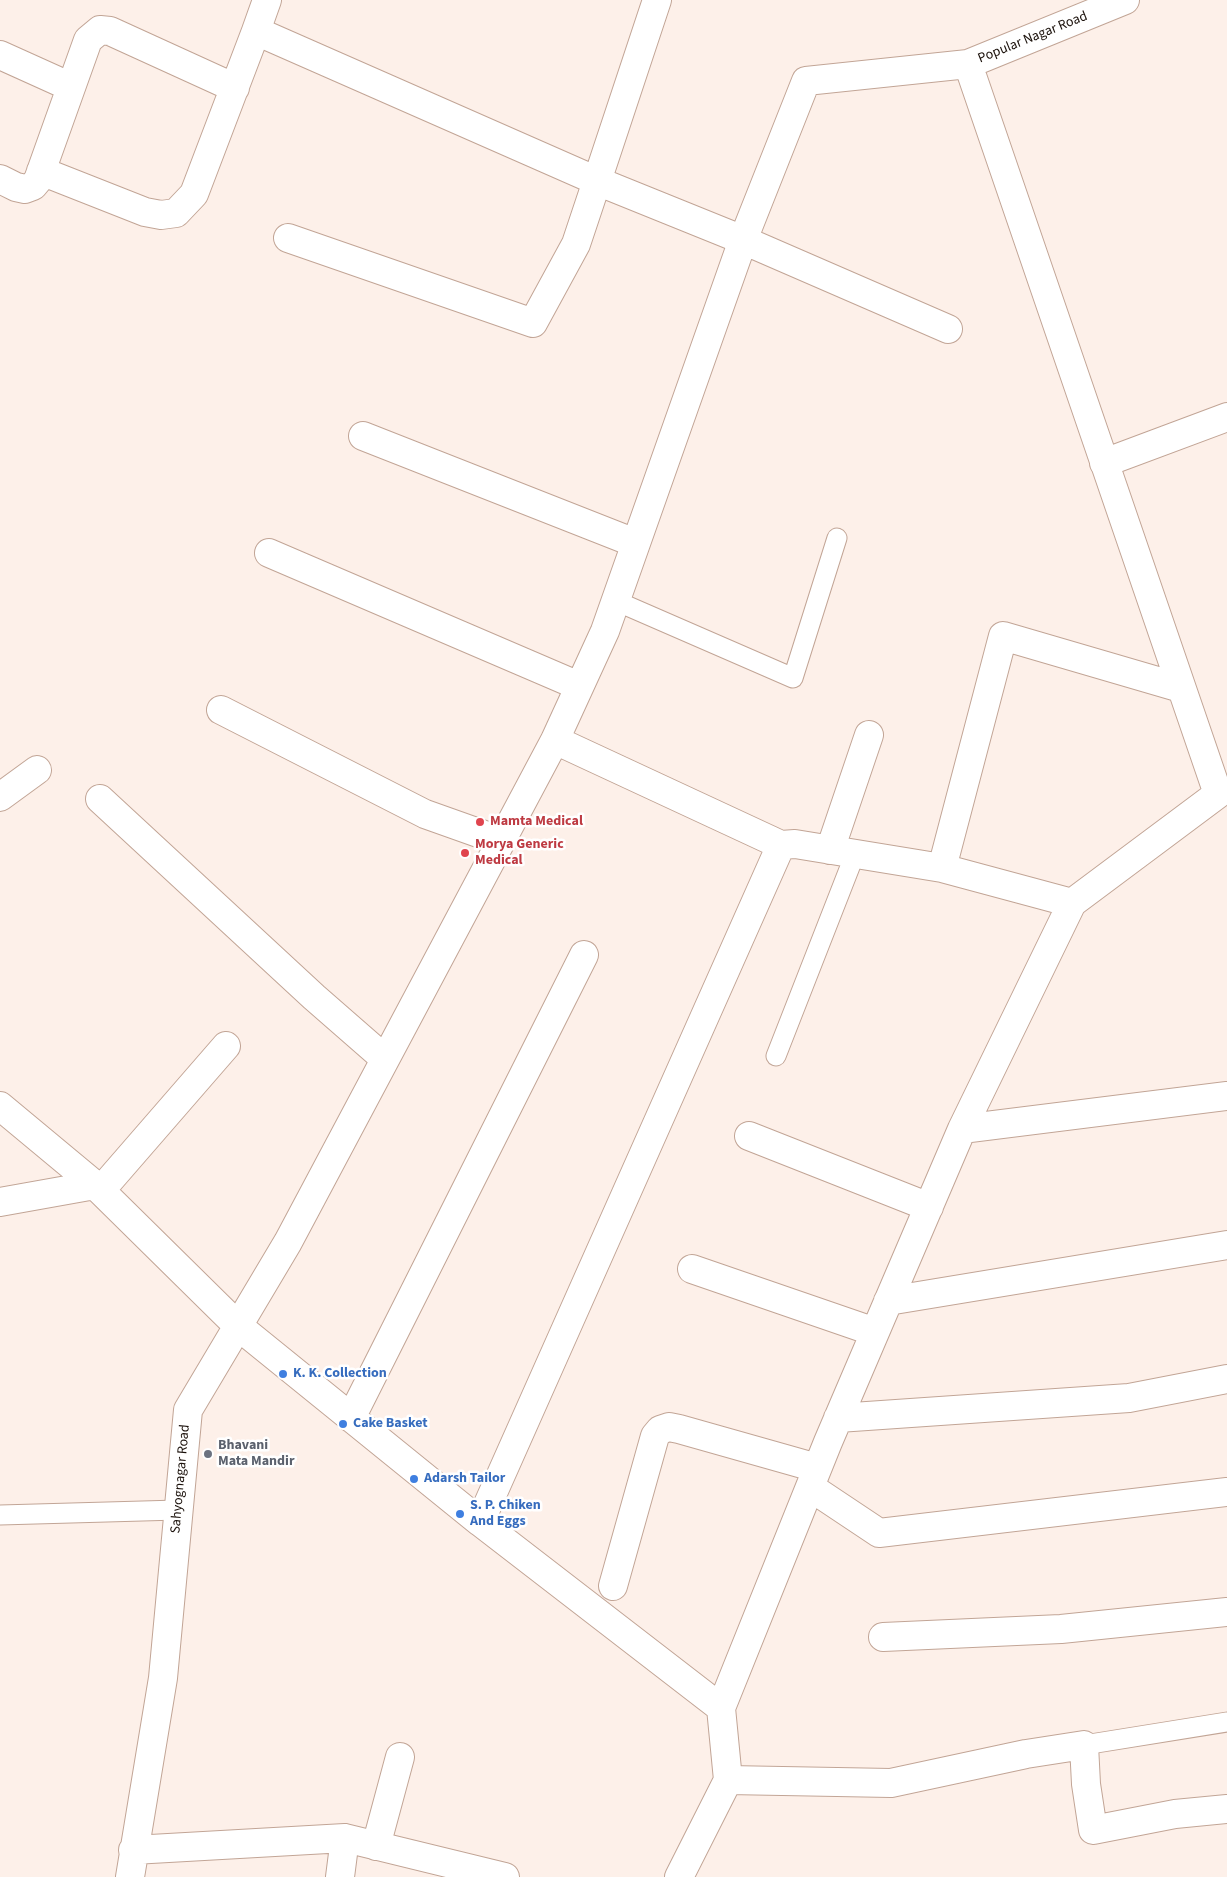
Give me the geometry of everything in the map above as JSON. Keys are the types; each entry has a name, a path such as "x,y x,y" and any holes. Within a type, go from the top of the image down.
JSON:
{"street":[{"path":"41,171 145,212 161,215 176,213 194,194 256,32 266,0"},
{"name":"Popular Nagar Road","path":"743,240 806,81 968,64 1125,0"},
{"path":"288,238 533,324 576,244 651,2"},
{"path":"0,179 16,187 25,188 33,186 38,180 88,40 100,30 110,31 234,88"},
{"path":"256,32 597,181 743,240 948,329"},
{"path":"0,55 71,87"},
{"path":"679,1877 728,1780 721,1708 838,1418 962,1129 1072,903 1218,794 968,64"},
{"name":"Sahyognagar Road","path":"130,1877 163,1678 188,1410 288,1242 555,740 616,601 635,542 743,240"},
{"path":"1104,463 1227,417"},
{"path":"363,436 635,542"},
{"path":"269,553 579,686"},
{"path":"942,868 1002,636 1181,688"},
{"path":"221,710 425,814 501,841"},
{"path":"842,852 869,735"},
{"path":"555,740 781,846 795,844 942,868 1072,903"},
{"path":"0,797 37,770"},
{"path":"100,799 314,997 385,1059"},
{"path":"480,1522 781,846"},
{"path":"351,1418 584,955"},
{"path":"0,1202 98,1187 226,1046"},
{"path":"962,1129 1227,1096"},
{"path":"0,1106 98,1187 238,1326 480,1522 721,1708"},
{"path":"749,1136 929,1207"},
{"path":"888,1301 1227,1245"},
{"path":"692,1269 875,1332"},
{"path":"838,1418 1129,1398 1227,1379"},
{"path":"613,1586 654,1436 660,1430 669,1427 814,1478 879,1533 1227,1492"},
{"path":"883,1637 1061,1629 1227,1612"},
{"path":"728,1780 892,1783 1026,1754 1084,1744 1092,1830 1174,1814 1227,1809"},
{"path":"376,1846 400,1757"},
{"path":"133,1850 345,1838 505,1877"},
{"path":"340,1877 345,1838"}],"lane":[{"path":"616,601 793,678 837,538"},
{"path":"776,1056 842,852"},
{"path":"0,1515 178,1510"},
{"path":"1084,1744 1227,1722"}],"place":[{"name":"Mamta Medical","path":"480,822"},
{"name":"Morya Generic Medical","path":"465,853"},
{"name":"K. K. Collection","path":"283,1374"},
{"name":"Cake Basket","path":"343,1424"},
{"name":"Bhavani Mata Mandir","path":"208,1454"},
{"name":"Adarsh Tailor","path":"414,1479"},
{"name":"S. P. Chiken And Eggs","path":"460,1514"}]}
